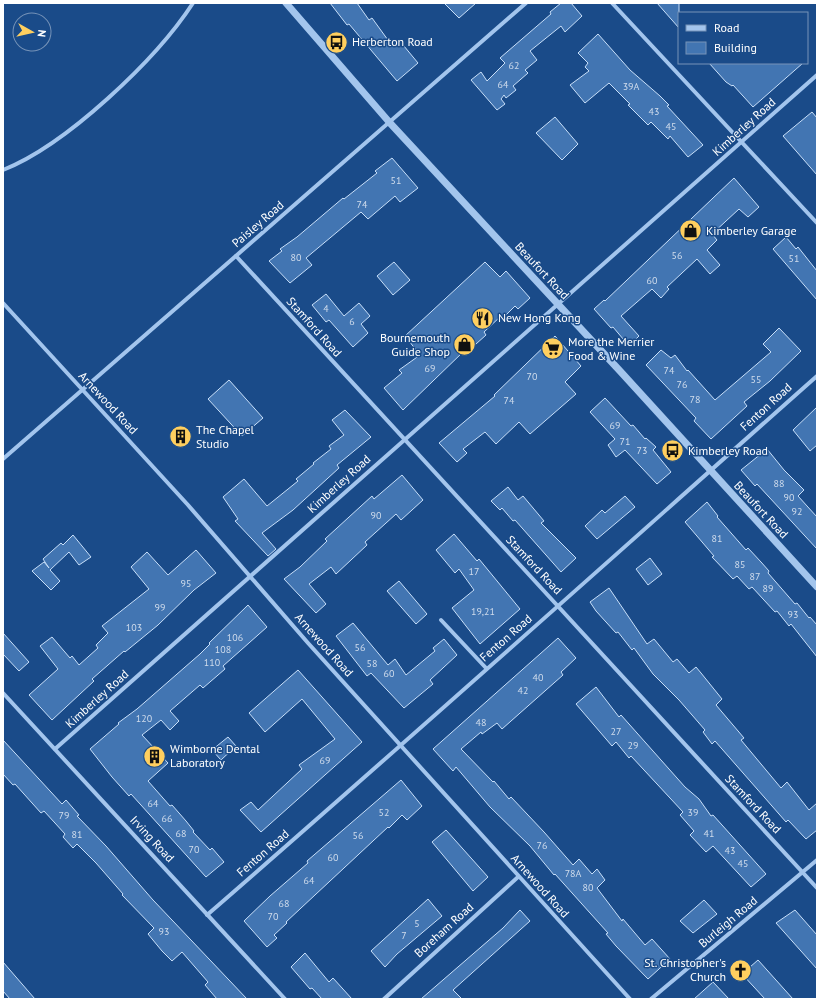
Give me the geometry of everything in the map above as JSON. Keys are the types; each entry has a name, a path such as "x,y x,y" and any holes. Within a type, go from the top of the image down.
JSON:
{"street":[{"path":"3,170 69,132 154,53 193,3"},
{"name":"Beaufort Road","path":"286,3 390,123 817,587"},
{"name":"Paisley Road","path":"3,459 526,3"},
{"path":"612,3 817,223"},
{"name":"Kimberley Road","path":"55,749 557,304 742,143 817,75"},
{"name":"Stamford Road","path":"236,256 817,888"},
{"name":"Arnewood Road","path":"3,303 251,576 308,643 402,745 518,877 630,999"},
{"name":"Fenton Road","path":"208,915 402,745 486,668 817,376"},
{"path":"441,620 486,668"},
{"name":"Irving Road","path":"3,693 285,999"},
{"name":"Burleigh Road","path":"651,999 817,860"},
{"name":"Boreham Road","path":"384,999 518,877"}],"building":[{"path":"330,3 357,3 369,20 372,18 393,47 399,40 418,63 397,81 349,24 347,25"},
{"path":"444,3 476,3 459,18"},
{"path":"561,3 571,3 582,16 565,32 561,26 530,51 537,60 525,70 528,73 513,86 516,90 506,98 504,95 501,99 505,104 497,110 471,80 481,72 487,81 505,63 500,58 551,14 550,12"},
{"path":"657,3 679,3 678,27"},
{"path":"598,34 630,70 669,105 667,106 703,145 688,157 670,136 668,139 651,122 648,125 609,83 585,103 570,85 589,71 585,67 588,63 578,53"},
{"path":"710,64 802,64 753,107 733,85 732,86 726,82"},
{"path":"812,112 817,118 817,175 783,136"},
{"path":"555,117 578,144 562,160 536,133"},
{"path":"392,158 418,188 400,202 395,196 368,219 361,212 306,258 312,265 290,283 269,261 282,251 280,249 297,237 343,198 344,199 377,173 375,171"},
{"path":"734,178 759,207 748,217 739,209 712,234 717,240 707,250 720,265 710,274 697,259 667,287 669,289 661,298 652,289 621,316 639,336 629,346 613,327 611,328 594,309 604,300 605,301"},
{"path":"786,237 796,249 798,247 817,271 817,300 773,249"},
{"path":"394,262 410,280 393,295 377,276"},
{"path":"485,262 500,277 506,271 530,298 518,309 515,306 504,317 502,315 484,332 486,335 466,353 464,351 403,410 384,388 402,373 399,370 420,355 405,336"},
{"path":"326,294 344,316 359,303 370,316 361,324 368,333 353,347 329,320 326,322 312,305"},
{"path":"779,328 801,351 770,381 744,402 747,406 711,439 694,421 696,418 646,365 661,350 671,358 675,355 687,371 688,370 715,400 771,352 763,344"},
{"path":"555,336 581,366 565,382 576,394 530,434 519,422 496,444 485,432 463,449 467,453 457,462 439,443 495,396 494,395"},
{"path":"229,380 263,418 242,436 208,399"},
{"path":"605,398 631,426 633,425 645,439 646,438 656,447 653,450 671,472 657,484 625,450 616,457 608,445 615,439 590,412"},
{"path":"817,407 817,445 810,451 793,430"},
{"path":"345,410 371,437 337,465 339,468 293,510 262,533 276,549 268,556 235,521 238,519 223,497 244,479 267,506 298,481 296,479 331,449 329,446 344,435 332,420"},
{"path":"767,449 784,470 804,490 798,496 817,517 817,549 757,484 755,486 741,470"},
{"path":"402,475 423,500 401,520 396,514 365,542 367,545 336,574 331,567 309,584 326,604 316,613 284,579 300,567 327,541 325,539 372,496 374,499"},
{"path":"508,487 518,500 523,496 544,521 541,523 576,558 561,572 515,520 513,521 502,508 500,510 491,501"},
{"path":"625,496 635,507 597,539 585,526 602,510 605,513"},
{"path":"707,502 718,516 717,517 746,550 748,548 769,571 768,573 795,604 797,603 809,618 810,617 817,625 817,657 791,624 789,626 777,611 775,612 752,587 749,589 737,576 733,579 712,557 714,556 685,522"},
{"path":"454,534 477,561 479,559 520,609 480,644 452,608 474,590 459,569 455,573 436,550"},
{"path":"73,535 91,557 79,565 69,552 50,570 60,581 51,590 32,571 44,562 49,568 43,559 61,543 63,545"},
{"path":"196,550 216,573 194,590 158,625 125,652 124,651 92,679 94,681 52,720 29,695 58,669 40,646 52,637 70,658 72,656 79,665 98,648 96,645 108,633 102,626 149,589 131,567 147,552 168,575"},
{"path":"650,558 662,574 648,585 636,569"},
{"path":"399,581 427,614 416,624 387,591"},
{"path":"609,588 647,644 654,639 673,662 677,659 689,673 696,667 722,699 716,705 744,738 741,740 781,788 787,782 809,810 817,803 817,830 806,839 788,820 786,822 715,741 712,744 703,732 705,730 679,700 653,674 634,648 632,650 618,632 616,633 596,611 590,602"},
{"path":"248,605 267,627 223,666 225,669 203,688 200,685 170,711 179,721 170,730 161,720 142,735 168,763 148,781 170,806 172,805 194,831 193,832 210,850 212,848 224,862 206,877 131,794 129,796 90,749 119,724 118,723 137,709 200,654 210,644 209,643"},
{"path":"353,623 388,665 395,659 406,675 435,651 433,648 444,639 457,655 430,680 433,684 404,708 371,673 367,676 336,636"},
{"path":"3,633 29,662 19,671 3,654"},
{"path":"558,638 576,658 561,672 563,675 502,729 497,723 482,734 481,732 461,749 493,782 494,781 509,799 511,797 573,865 579,859 592,874 597,869 605,880 597,888 622,921 623,919 645,945 652,939 670,959 648,979 616,946 606,934 608,933 555,874 554,875 530,846 490,807 456,767 453,771 433,749"},
{"path":"298,670 362,742 261,832 240,810 251,802 258,810 302,769 299,765 335,739 302,699 265,732 249,713"},
{"path":"596,687 619,717 621,715 685,787 699,799 711,816 713,815 766,874 751,887 713,846 706,852 690,835 694,831 680,815 683,812 631,756 629,758 616,742 612,746 576,704"},
{"path":"228,737 236,746 221,760 212,750"},
{"path":"3,740 62,804 66,800 79,815 77,816 106,846 153,900 247,999 217,999 205,985 208,982 182,952 172,961 162,951 148,934 154,928 122,895 123,894 96,863 77,844 73,848 63,837 65,834 44,811 41,813 15,784 13,785 3,774"},
{"path":"401,780 422,806 407,820 402,815 389,828 388,827 286,922 287,923 274,935 277,938 267,947 244,921 308,863 307,861"},
{"path":"446,830 488,877 473,891 432,842"},
{"path":"428,899 442,916 397,954 385,967 371,951"},
{"path":"704,900 717,914 693,933 680,921"},
{"path":"520,910 530,921 453,990 462,999 421,999 503,928"},
{"path":"795,910 817,935 817,969 776,923"},
{"path":"305,953 329,982 333,978 352,999 322,999 312,988 310,989 291,967"},
{"path":"758,960 793,999 765,999 742,974"},
{"path":"3,962 35,999 10,999 3,991"},
{"path":"713,982 729,999 694,999"}],"place":[{"name":"Herberton Road","path":"337,42"},
{"name":"Kimberley Garage","path":"691,231"},
{"name":"New Hong Kong","path":"483,318"},
{"name":"Bournemouth Guide Shop","path":"465,345"},
{"name":"More the Merrier Food & Wine","path":"553,349"},
{"name":"The Chapel Studio","path":"180,437"},
{"name":"Kimberley Road","path":"672,451"},
{"name":"Wimborne Dental Laboratory","path":"154,756"},
{"name":"St. Christopher's Church","path":"741,970"}]}
